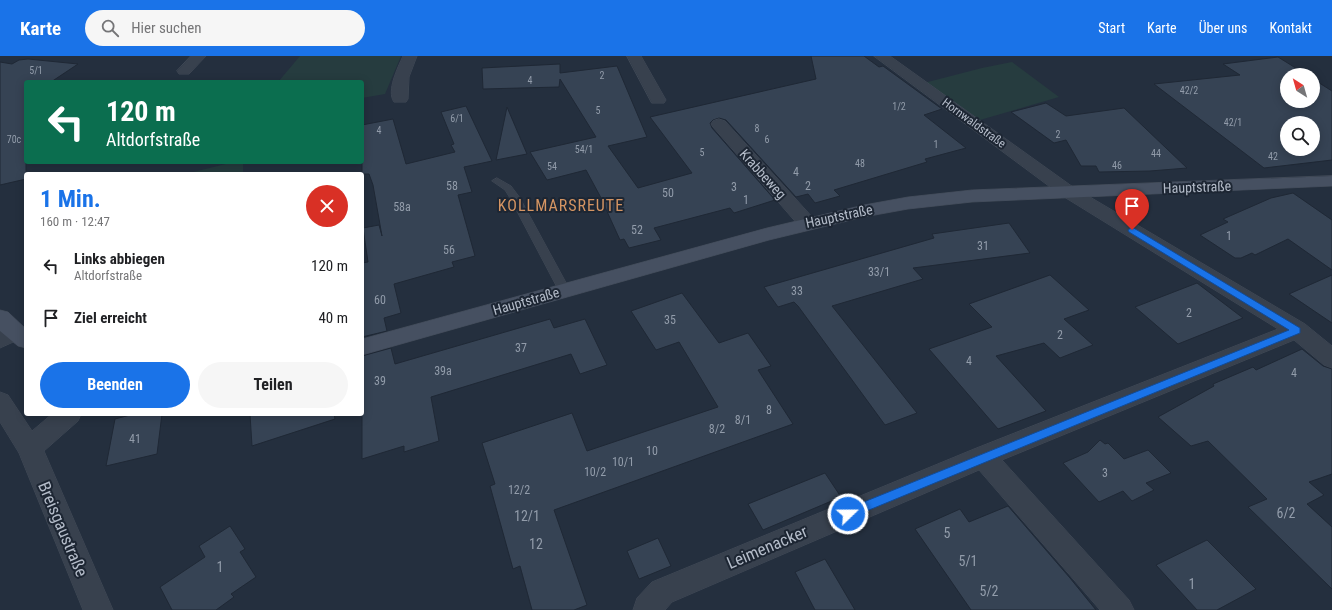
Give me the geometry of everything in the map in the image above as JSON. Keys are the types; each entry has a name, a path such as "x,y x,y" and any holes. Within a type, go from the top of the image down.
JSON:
{"main road":[{"name":"Hauptstraße","path":"364,346 807,223 864,210 932,200 1067,191 1332,182"}],"street":[{"path":"184,71 199,56"},
{"path":"400,99 401,77 410,56"},
{"path":"634,56 658,100"},
{"name":"Hornwaldstraße","path":"881,56 1067,191 1296,330 1332,359"},
{"name":"Krabbeweg","path":"719,124 807,223"},
{"name":"Leimenacker","path":"648,610 647,608 662,592 983,457 1296,330"},
{"name":"Breisgaustraße","path":"0,402 30,448 98,610"},
{"path":"30,448 67,416"},
{"path":"983,457 1119,610"}],"lane":[{"path":"497,181 508,188 564,290"}],"green space":[{"path":"300,56 401,56 385,94 364,98 364,80 280,80"},
{"path":"1012,62 1059,97 973,122 920,84 982,68"},
{"path":"226,164 243,164 243,172 193,172"}],"building":[{"path":"811,56 864,56 879,67 883,66 942,109 924,115 966,148 925,159 927,162 834,190 840,196 815,203 808,194 796,197 726,120 719,118 710,123 712,128 775,200 734,213 730,208 654,228 661,240 629,248 624,239 620,240 600,196 586,170 547,180 530,152 596,137 560,79 559,87 483,89 482,68 560,64 560,73 617,66 647,137 608,146 638,188 692,173 650,117 816,79"},
{"path":"1278,57 1296,68 1280,68 1280,108 1320,108 1320,83 1332,91 1332,160 1264,168 1154,84 1240,75 1223,64"},
{"path":"28,59 78,64 54,80 24,80 24,164 26,164 26,172 24,172 24,179 0,185 0,62 12,64 19,60"},
{"path":"1046,103 1066,116 1124,108 1187,168 1150,171 1099,172 1096,166 1081,166 1066,140 1054,143 1011,112"},
{"path":"466,106 492,161 464,167 472,192 458,195 475,256 452,262 454,267 394,284 401,313 384,318 387,331 364,337 364,263 368,262 364,228 379,225 382,236 373,185 369,174 364,174 364,172 362,172 362,164 364,164 364,125 393,119 406,164 455,152 451,145 454,144 441,112"},
{"path":"507,107 527,154 496,160"},
{"path":"1293,193 1332,220 1332,270 1288,239 1255,255 1252,253 1241,258 1235,258 1200,235 1228,222 1223,219 1271,198"},
{"path":"1009,223 1030,253 913,268 923,279 832,306 917,413 885,425 798,306 794,302 778,307 764,287 934,238 932,234"},
{"path":"1050,275 1089,310 1064,319 1093,345 1060,358 1044,343 996,356 1046,411 998,429 929,349 992,327 969,304"},
{"path":"1332,275 1332,323 1289,294"},
{"path":"1197,283 1243,318 1178,344 1135,307"},
{"path":"682,293 719,343 748,333 771,366 758,370 793,424 554,510 587,605 574,610 532,610 520,566 513,569 490,486 495,484 482,443 572,413 587,451 718,407 679,342 656,350 631,311"},
{"path":"550,319 554,328 585,319 607,365 580,374 571,354 431,397 439,441 404,452 404,446 362,459 364,355 391,348 395,364"},
{"path":"1302,349 1323,366 1332,369 1332,474 1309,482 1324,495 1307,504 1332,527 1332,589 1248,507 1267,499 1208,441 1191,446 1158,417 1214,386 1213,384 1253,367 1256,370"},
{"path":"126,416 162,416 157,454 106,466 115,419"},
{"path":"250,416 334,416 335,419 252,446"},
{"path":"1100,440 1105,444 1108,443 1124,459 1148,450 1171,473 1146,483 1154,490 1132,501 1123,491 1099,502 1063,463 1088,452"},
{"path":"825,473 841,497 763,530 748,504"},
{"path":"1008,506 1096,610 971,610 915,529 960,509 969,522"},
{"path":"230,526 245,549 240,552 256,577 231,594 234,597 216,610 172,610 160,587 205,557 199,546"},
{"path":"658,538 671,566 639,579 627,551"},
{"path":"1207,540 1256,589 1217,610 1197,610 1156,565"},
{"path":"825,559 855,610 815,610 795,572"}],"district":[{"name":"KOLLMARSREUTE","path":"561,205"}],"route":[{"path":"848,514 997,451 1296,330 1132,230"}]}
